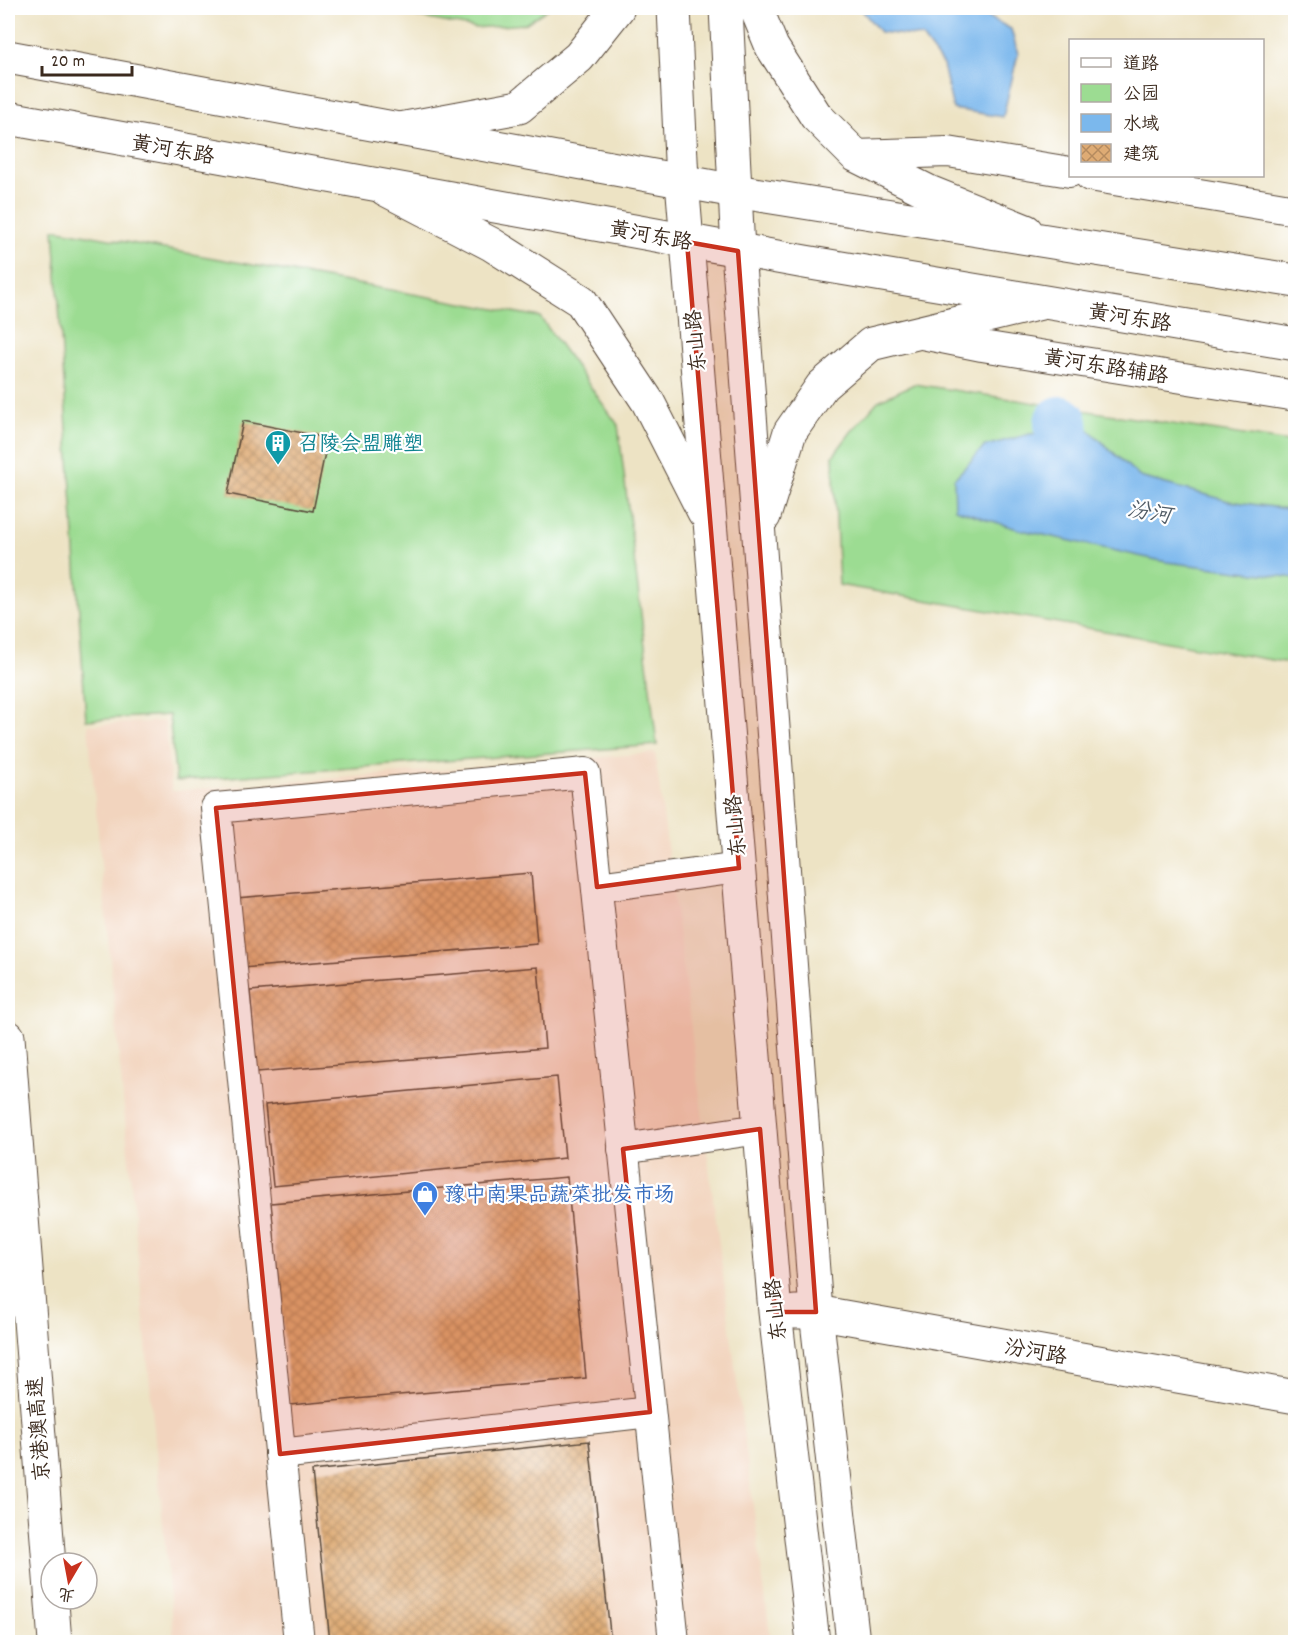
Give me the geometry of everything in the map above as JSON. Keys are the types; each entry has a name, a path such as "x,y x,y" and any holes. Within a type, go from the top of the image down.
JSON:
{"main road":[{"path":"399,129 519,107 579,57 618,8"},
{"name":"东山路","path":"674,8 682,181 775,1312 813,1642"},
{"name":"东山路","path":"726,8 738,251 816,1312 853,1642"},
{"path":"756,8 772,47 816,116 855,155 929,192 1052,242"},
{"path":"8,57 735,191 1296,281"},
{"name":"黄河东路","path":"8,118 738,251 1296,344"},
{"path":"381,187 491,244 581,301 648,402 711,525"},
{"path":"759,532 790,432 822,386 871,344 1041,303"},
{"name":"京港澳高速","path":"8,1037 55,1642"},
{"name":"汾河路","path":"775,1312 816,1312 1296,1396"}],"street":[{"path":"855,155 948,152 1069,172"},
{"path":"1096,177 1296,210"},
{"name":"黄河东路辅路","path":"917,333 982,346 1296,396"},
{"path":"299,1642 216,808 585,773 674,1642"},
{"path":"597,887 739,868"},
{"path":"623,1149 760,1129"},
{"path":"280,1454 650,1413"}],"highlighted area":[{"path":"687,242 738,251 816,1312 775,1312 760,1129 623,1149 650,1412 280,1454 216,808 585,773 597,887 739,868"}],"shaded area":[{"name":"豫中南果品蔬菜批发市场","path":"165,721 172,791 655,753 771,1642 174,1642 88,725"}],"green space":[{"path":"372,8 549,8 525,24 475,28"},
{"path":"54,229 540,317 618,425 657,745 176,781 169,715 86,720"},
{"path":"914,384 1295,443 1295,664 839,585 833,456 878,401"}],"water":[{"path":"860,8 972,8 1011,29 1018,54 1003,117 953,109 943,65 922,37 880,32"},
{"path":"1088,429 1140,477 1229,501 1295,510 1295,578 1166,562 1017,529 955,509 954,479 985,446 1030,434"}],"building":[{"name":"召陵会盟雕塑","path":"243,421 328,438 313,511 228,494"},
{"path":"531,873 537,944 242,968 236,898"},
{"path":"538,967 545,1048 257,1072 250,991"},
{"path":"557,1077 565,1158 273,1186 265,1105"},
{"path":"567,1177 586,1378 290,1405 271,1203"},
{"path":"589,1441 611,1642 330,1642 312,1471"}],"waterway":[{"name":"汾河","path":"1061,423 1066,479 1088,494"}],"place":[{"name":"召陵会盟雕塑","path":"278,466"},
{"name":"豫中南果品蔬菜批发市场","path":"425,1217"}]}
